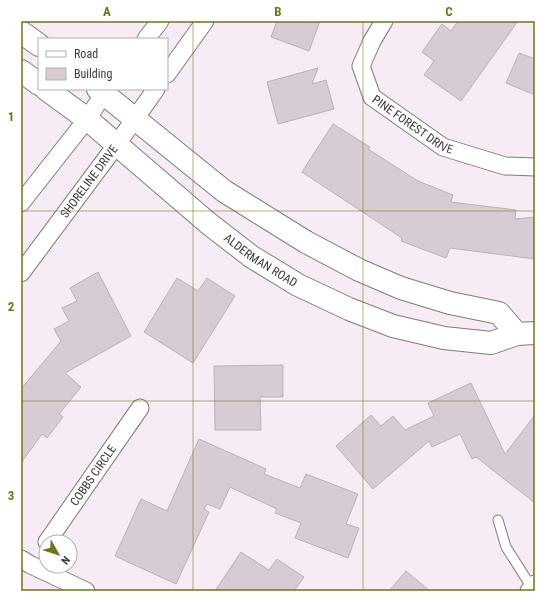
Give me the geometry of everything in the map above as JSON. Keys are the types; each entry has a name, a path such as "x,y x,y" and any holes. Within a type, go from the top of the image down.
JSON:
{"street":[{"path":"147,38 160,21"},
{"path":"168,73 205,21"},
{"name":"PINE FOREST DRIVE","path":"384,21 372,41 361,66 372,98 442,147 505,166 535,167"},
{"path":"21,32 38,44"},
{"path":"21,71 38,83"},
{"name":"ALDERMAN ROAD","path":"47,90 87,119 208,223 252,257 298,285 349,309 392,326 444,338 492,343 526,333"},
{"path":"21,203 87,119 103,90"},
{"name":"ALDERMAN ROAD","path":"103,90 224,192 306,242 359,270 401,288 450,302 498,313 526,333"},
{"name":"SHORELINE DRIVE","path":"21,273 155,90"},
{"name":"COBBS CIRCLE","path":"52,534 140,408"},
{"name":"COBBS CIRCLE","path":"26,562 38,550"},
{"path":"26,562 86,591"}],"lane":[{"path":"498,520 506,547 532,588"}],"building":[{"path":"277,21 320,21 309,51 271,37"},
{"path":"458,21 518,21 461,101 424,75 434,61 422,52 442,24 451,31"},
{"path":"519,53 535,59 535,95 506,83"},
{"path":"318,68 312,84 326,80 334,109 278,124 267,82"},
{"path":"333,124 370,147 368,149 418,181 453,195 451,202 516,210 515,219 535,217 535,259 450,248 446,258 401,241 402,238 302,172"},
{"path":"98,272 131,336 65,373 81,387 59,414 63,417 47,438 42,434 21,463 21,389 61,341 54,329 69,321 62,308 77,301 70,288"},
{"path":"177,278 198,291 207,278 235,296 193,363 144,332"},
{"path":"283,365 283,397 260,397 261,430 215,430 214,366"},
{"path":"471,383 505,454 535,415 535,503 476,457 472,459 460,434 432,447 429,441 373,489 336,446 371,415 381,426 393,416 405,430 434,416 428,403"},
{"path":"199,439 266,469 264,474 300,488 306,474 358,494 346,524 359,528 348,558 295,538 301,523 275,513 277,509 230,487 220,509 207,504 204,509 209,512 176,584 115,556 141,499 167,511"},
{"path":"241,552 269,570 277,559 304,577 294,591 215,591"},
{"path":"406,571 430,591 389,591"}]}
